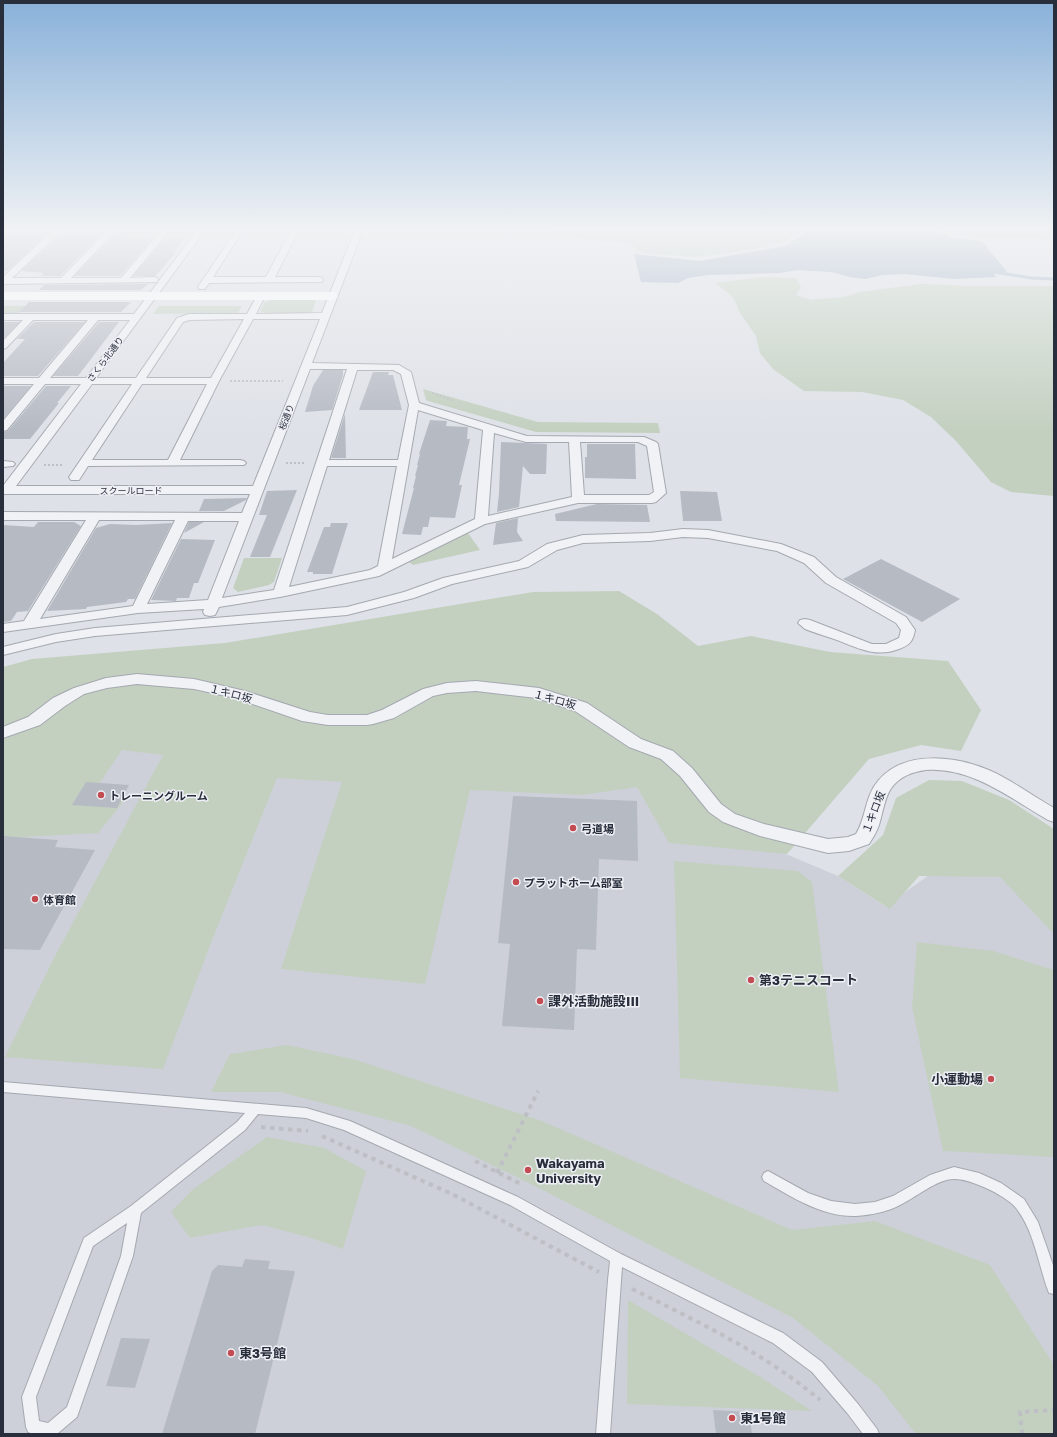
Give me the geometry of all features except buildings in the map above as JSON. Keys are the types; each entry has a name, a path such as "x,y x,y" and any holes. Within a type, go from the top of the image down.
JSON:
{"street":[{"name":"さくら北通り","path":"5,490 152,297"},
{"path":"172,463 214,381 260,297"},
{"name":"桜通り","path":"207,623 332,297"},
{"path":"75,477 180,320 189,317 324,316"},
{"path":"3,317 137,317"},
{"path":"3,346 31,317"},
{"path":"3,428 95,317"},
{"path":"305,366 395,367 406,372 414,405 384,568"},
{"path":"280,593 353,366"},
{"path":"3,381 214,381"},
{"path":"3,628 138,609 213,604 280,593 374,574 481,521 578,500 652,499 660,493 652,444 640,439 526,439 414,405"},
{"path":"481,521 489,427"},
{"path":"574,439 578,500"},
{"path":"85,463 240,463"},
{"path":"321,463 403,463"},
{"name":"スクールロード","path":"5,490 258,490"},
{"path":"5,519 95,516 248,517"},
{"path":"30,623 95,516"},
{"path":"138,609 183,517"},
{"path":"3,650 56,638 87,634 347,611 409,595 448,582 523,564 552,547 583,539 650,537 683,533 708,534 781,548 809,560 831,580 901,620 908,630 906,640 891,648 879,650 818,630 805,623"},
{"name":"１キロ坂","path":"3,733 34,721 59,702 79,691 106,683 137,679 202,686 239,694 308,717 328,720 366,720 388,714 428,692 447,688 476,686 539,693 581,706 635,743 668,755 686,772 715,808 729,818 760,830 828,846 849,844 863,839 870,826 874,808 883,786 894,774 911,766 935,764 958,766 985,776 1054,816"}],"lane":[{"path":"3,1087 306,1113 346,1125 514,1201 617,1258 778,1338 817,1367 854,1409 872,1434"},
{"path":"135,1210 127,1256 72,1412 50,1431 33,1427 30,1397 88,1242 135,1210 241,1126 255,1109"},
{"path":"768,1177 805,1198 831,1206 855,1210 875,1208 896,1201 934,1179 954,1173 975,1177 997,1187 1020,1204 1034,1226 1054,1288"},
{"path":"604,1434 614,1280 617,1258"}],"path":[{"path":"239,381 286,381"},
{"path":"432,393 446,397 457,403"},
{"path":"269,463 321,463"},
{"path":"38,465 67,465"},
{"path":"497,1173 538,1091"},
{"path":"241,1126 312,1132"},
{"path":"318,1135 452,1194 763,1357 805,1386 821,1402"},
{"path":"475,1161 523,1185"},
{"path":"1022,1434 1020,1412 1054,1410"}],"shaded area":[{"name":"Wakayama University","path":"81,747 636,771 719,826 838,876 885,906 977,842 1054,851 1054,1434 3,1434 3,820"}],"green space":[{"path":"733,297 802,297 811,300 843,297 1054,297 1054,496 1011,492 991,482 956,441 931,417 903,400 862,392 804,391 773,369 760,353 756,336 740,313"},
{"path":"273,299 316,301 312,312 308,313 266,313 260,311 265,302"},
{"path":"3,306 26,306 18,313 3,313"},
{"path":"159,306 242,306 238,313 153,314"},
{"path":"423,389 538,422 658,423 660,433 536,432 428,401 426,400"},
{"path":"468,533 480,550 413,565 409,562"},
{"path":"244,558 282,558 274,582 269,585 238,592 233,588"},
{"path":"619,591 657,614 698,646 751,636 830,652 948,661 981,710 961,751 921,745 869,759 787,854 669,843 637,787 582,795 470,790 425,984 281,969 342,782 277,778 211,943 163,1069 5,1057 55,956 163,755 122,750 93,793 124,801 98,833 3,838 3,667 32,659 225,643 533,592"},
{"path":"929,780 962,781 1009,800 1054,829 1054,934 1000,877 919,876 890,909 838,876 883,835 896,798"},
{"name":"第3テニスコート","path":"674,861 798,871 812,882 839,1092 680,1078"},
{"name":"小運動場","path":"917,942 993,951 1054,970 1054,1157 943,1151 912,1007"},
{"path":"287,1045 353,1059 542,1121 792,1230 875,1221 990,1265 1054,1365 1054,1434 916,1434 878,1386 793,1318 525,1181 411,1126 280,1092 211,1092 230,1054"},
{"path":"267,1137 324,1148 366,1171 343,1249 308,1237 262,1225 190,1238 171,1212 192,1190"},
{"path":"628,1300 762,1378 812,1411 627,1404"}],"place":[{"name":"トレーニングルーム","path":"101,795"},
{"name":"弓道場","path":"573,828"},
{"name":"プラットホーム部室","path":"516,882"},
{"name":"体育館","path":"35,899"},
{"name":"第3テニスコート","path":"751,980"},
{"name":"課外活動施設III","path":"540,1001"},
{"name":"小運動場","path":"991,1079"},
{"name":"Wakayama University","path":"528,1170"},
{"name":"東3号館","path":"231,1353"},
{"name":"東1号館","path":"732,1418"}]}
